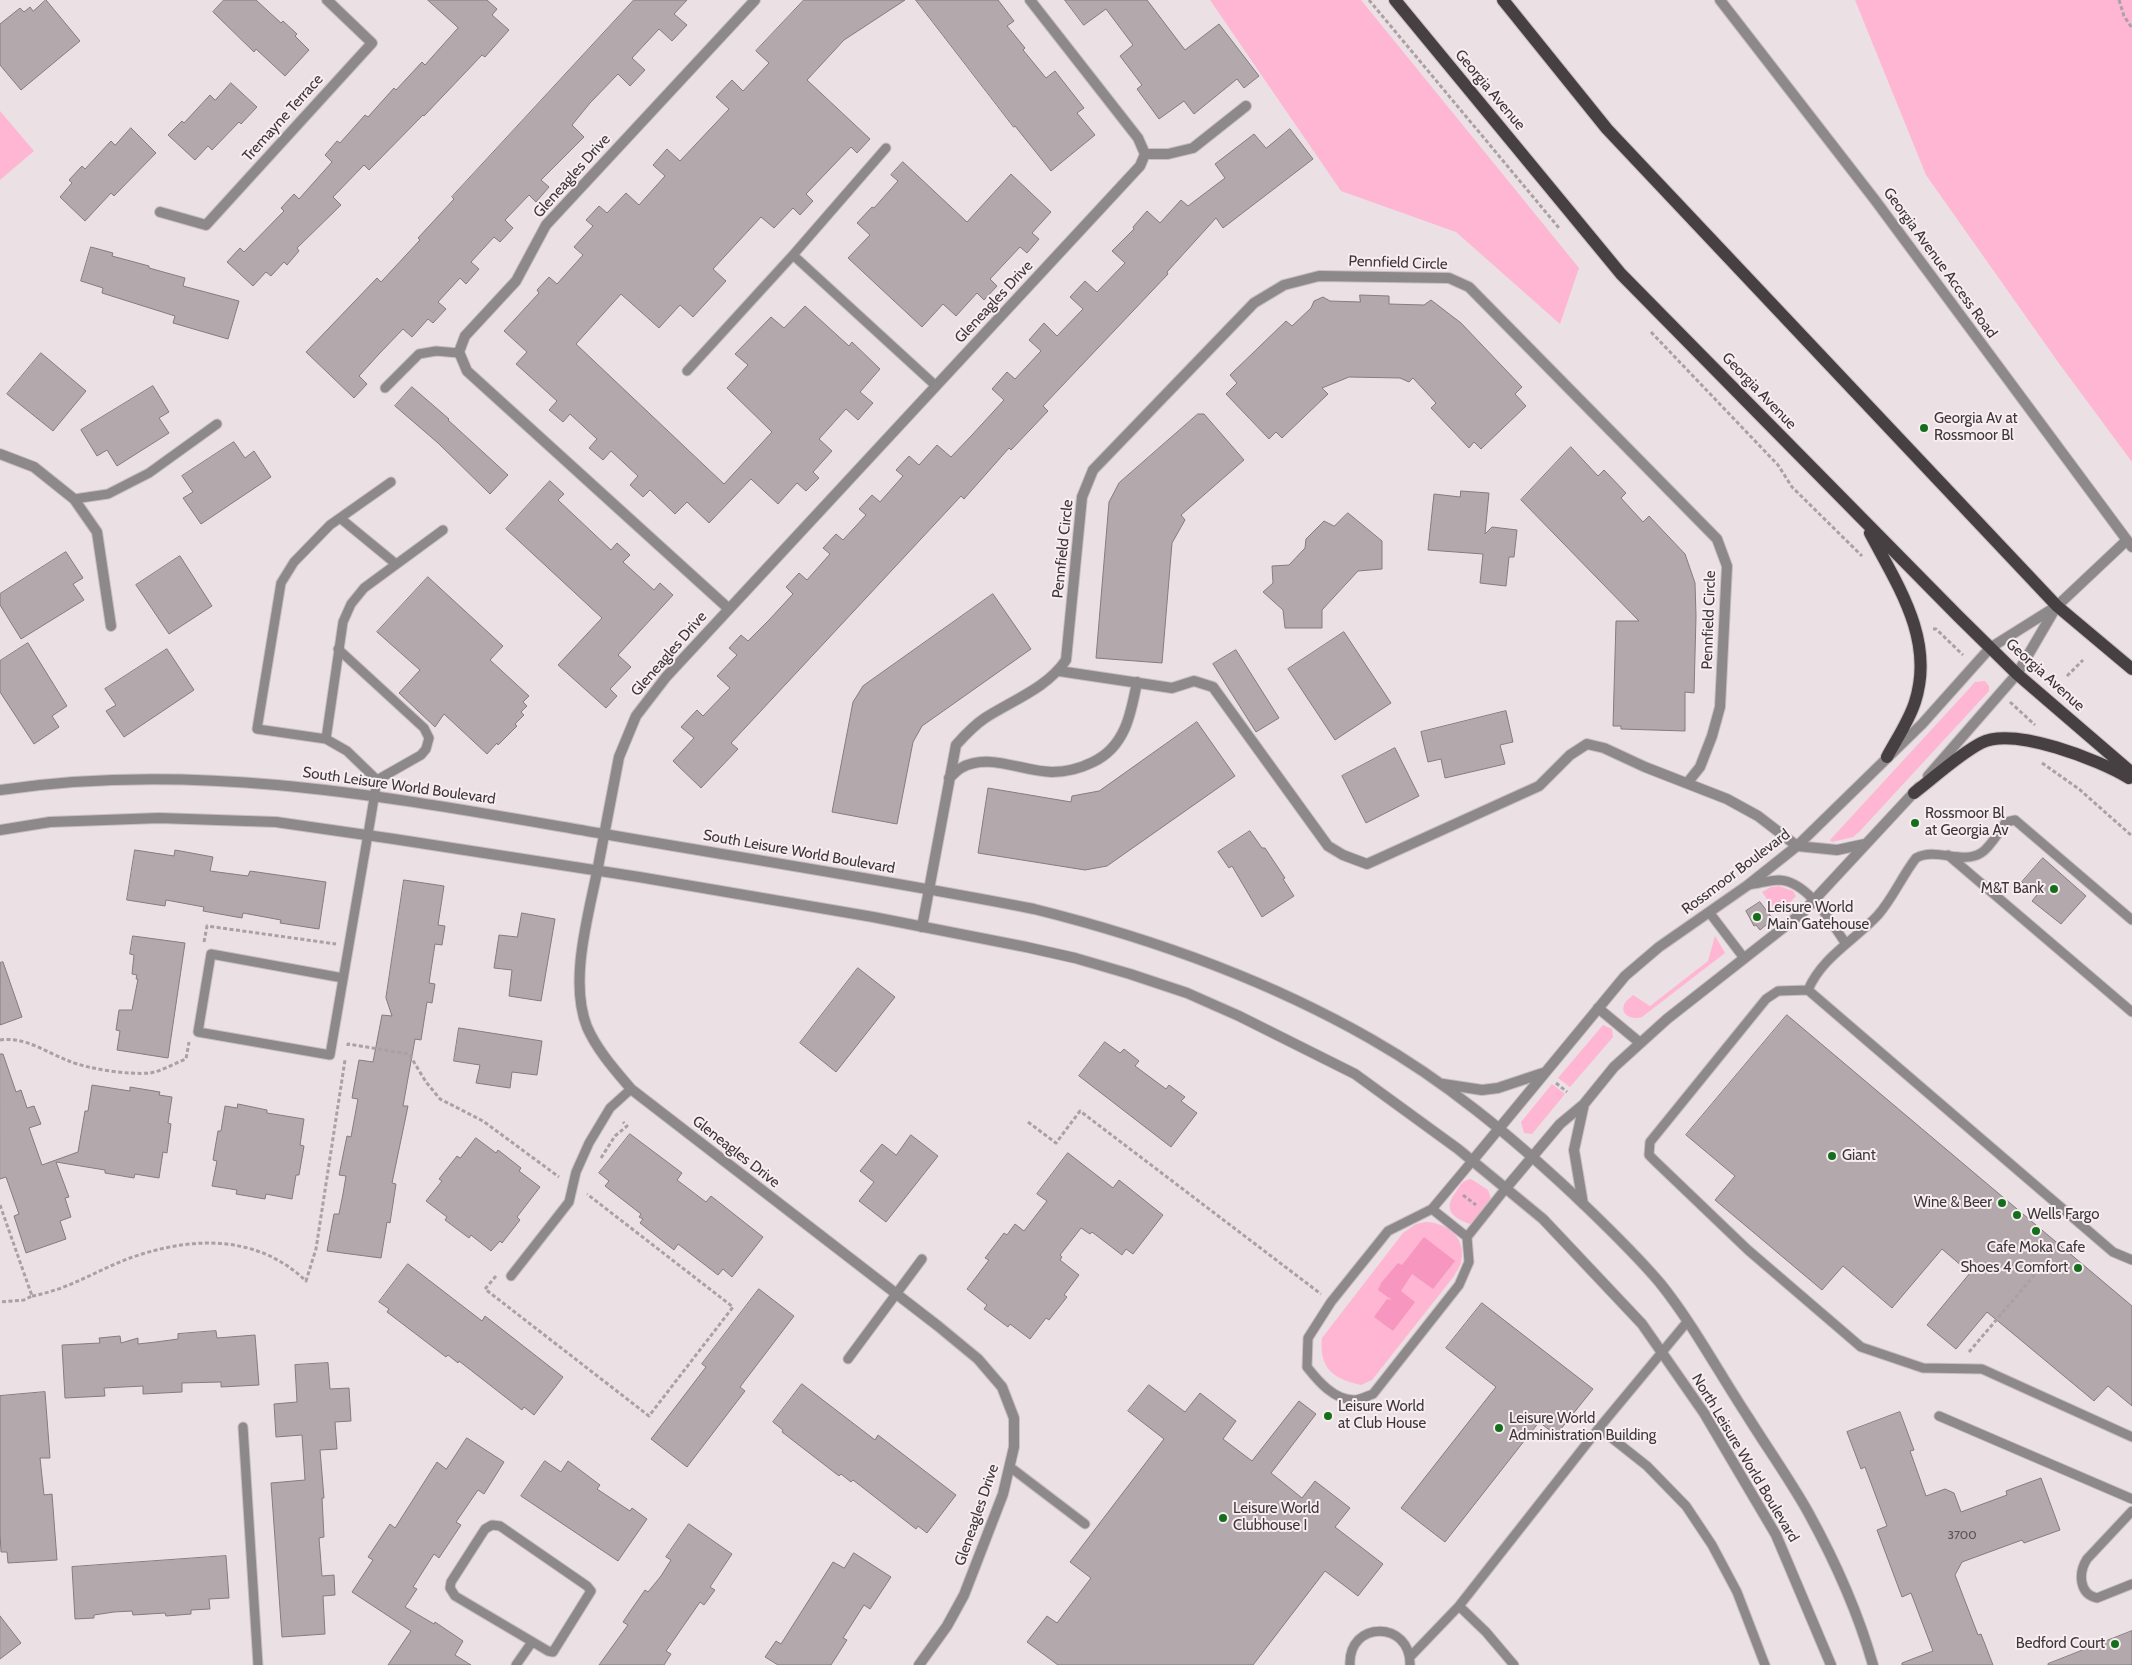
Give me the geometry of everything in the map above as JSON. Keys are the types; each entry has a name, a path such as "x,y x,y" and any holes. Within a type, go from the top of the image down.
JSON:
{"main road":[{"name":"Georgia Avenue","path":"1395,0 1622,274 1990,648 2017,674 2132,773"},
{"path":"1503,0 1607,129 2057,606 2132,669"},
{"path":"1863,520 1911,613 1921,651 1921,680 1915,704 1887,757"},
{"path":"1914,793 1982,742 1996,738 2026,741 2066,750 2112,768 2132,780"}],"street":[{"name":"Tremayne Terrace","path":"160,212 206,225 372,43 327,0"},
{"name":"Gleneagles Drive","path":"729,609 467,371 459,353 464,336 516,281 546,225 756,0"},
{"path":"1030,0 1138,138 1145,154 1168,154 1192,148 1246,106"},
{"name":"Georgia Avenue Access Road","path":"1720,0 1875,200 2129,544"},
{"name":"Gleneagles Drive","path":"918,1665 947,1626 964,1595 1003,1494 1014,1447 1014,1418 1002,1387 978,1359 631,1089 605,1058 587,1026 580,992 580,957 619,757 636,716 666,677 1122,186 1140,166 1145,154"},
{"name":"Pennfield Circle","path":"1059,671 1066,660 1069,644 1082,496 1092,470 1254,303 1284,285 1319,276 1450,278 1469,287 1717,538 1727,566 1720,707 1712,736 1700,767 1688,782"},
{"path":"0,454 34,467 74,499 97,532 111,626"},
{"name":"Rossmoor Boulevard","path":"1473,1160 1625,976 1659,947 1748,885 1797,846 1922,724 1990,648 2057,606 2129,544"},
{"name":"Rossmoor Boulevard","path":"1506,1188 1560,1124 1584,1104 1614,1066 1639,1042 1815,901 1865,844 1914,793 2017,674 2057,606"},
{"path":"922,927 956,745 969,730 984,719 1048,681 1059,671 1172,688 1194,681 1213,687 1328,846 1343,855 1367,864 1539,786 1570,755 1587,744 1604,748 1645,767 1728,799 1758,816 1797,846 1837,850 1865,844"},
{"path":"949,778 962,767 982,762 1051,772 1078,769 1100,759 1117,744 1127,725 1137,682"},
{"name":"South Leisure World Boulevard","path":"0,790 43,784 160,778 284,784 374,796 604,834 1034,909 1085,922 1199,958 1315,1010 1371,1039 1440,1084 1533,1156"},
{"path":"0,830 50,822 159,818 276,822 597,872 649,878 922,927 1075,958 1187,993 1239,1016 1355,1074 1473,1160"},
{"path":"1598,1008 1639,1042"},
{"path":"1440,1084 1482,1090 1498,1088 1544,1073"},
{"path":"1584,1104 1574,1150 1584,1204"},
{"name":"North Leisure World Boulevard","path":"1533,1156 1612,1232 1660,1284 1687,1322 1808,1511 1845,1587 1873,1665"},
{"name":"North Leisure World Boulevard","path":"1473,1160 1544,1219 1642,1324 1662,1352 1704,1413 1776,1535 1831,1665"}],"lane":[{"path":"687,371 793,255 886,148"},
{"path":"793,255 936,386"},
{"path":"385,388 419,354 436,351 459,353"},
{"path":"74,499 108,494 149,472 217,424"},
{"path":"377,780 347,751 326,739 257,729 281,582 294,562 330,524 391,482"},
{"path":"340,518 396,564"},
{"path":"326,739 338,649 343,622 351,604 364,588 443,530"},
{"path":"338,649 424,728 429,738 426,749 421,755 377,780 330,1055 198,1032 212,954 343,978"},
{"path":"1808,990 1814,975 1823,964 1879,914 1916,858 1923,854 1974,857 1983,852 2006,822 2015,820 2132,920"},
{"path":"1948,855 2132,1012"},
{"path":"1748,885 1781,880 1802,890 1815,901 1846,944"},
{"path":"1709,912 1744,958"},
{"path":"2132,1260 2113,1252 1808,990 1778,991 1766,999 1650,1142 1649,1154 1748,1250 1861,1348 1923,1368 1982,1369 2132,1437"},
{"path":"511,1276 569,1202 576,1172 588,1143 610,1108 631,1089"},
{"path":"1473,1160 1432,1209 1388,1231 1331,1302 1308,1338 1307,1367 1322,1385 1341,1397 1354,1400 1373,1394 1459,1285 1469,1262 1467,1237 1506,1188"},
{"path":"1432,1209 1467,1237"},
{"path":"848,1359 922,1259"},
{"path":"1410,1661 1459,1606 1599,1428 1687,1322"},
{"path":"1939,1416 2132,1499"},
{"path":"243,1427 258,1665"},
{"path":"1599,1428 1647,1466 1686,1506 1712,1545 1737,1592 1765,1665"},
{"path":"1010,1467 1085,1524"},
{"path":"2132,1510 2087,1559 2081,1568 2080,1575 2087,1593 2097,1598 2132,1584"},
{"path":"492,1525 500,1526 587,1586 591,1591 553,1652 532,1642 455,1596 450,1588 451,1582 485,1529 492,1525"},
{"path":"1459,1606 1486,1632 1514,1665"},
{"path":"1350,1665 1352,1648 1366,1634 1375,1631 1394,1634 1402,1640 1407,1648 1410,1661"},
{"path":"516,1665 532,1642"}],"path":[{"path":"2119,0 2124,16 2132,28"},
{"path":"1927,628 1936,629 1967,659"},
{"path":"2067,676 2083,660"},
{"path":"2010,702 2036,726 2033,730"},
{"path":"2035,759 2059,773 2132,836"},
{"path":"204,945 207,926 349,946"},
{"path":"0,1040 8,1039 36,1045 71,1062 108,1071 151,1072 186,1059 189,1040"},
{"path":"0,1302 24,1300 32,1296 63,1289 142,1254 191,1242 233,1244 248,1247 292,1268 306,1281 316,1249 348,1044 409,1054 426,1082 440,1098 483,1121 561,1178"},
{"path":"1555,1082 1567,1092"},
{"path":"1028,1122 1056,1143 1080,1111 1331,1302"},
{"path":"598,1162 615,1136 627,1126 623,1122"},
{"path":"496,1275 485,1290 649,1416 732,1307 587,1194 590,1185"},
{"path":"1458,1192 1482,1210"},
{"path":"0,1204 32,1296"},
{"path":"1969,1352 2066,1239"}],"shaded area":[{"path":"1210,0 1361,0 1579,268 1560,324 1456,232 1341,191"},
{"path":"1855,0 2132,0 2132,462 2058,362 1926,175"},
{"path":"0,111 34,151 0,180"},
{"path":"1985,681 1989,686 1989,691 1859,832 1853,837 1832,842 1830,840 1975,682"},
{"path":"1779,886 1793,891 1796,896 1778,915 1762,892 1771,887"},
{"path":"1715,936 1725,953 1642,1017 1632,1017 1624,1012 1623,1009 1626,1001 1633,995 1650,1006 1708,961"},
{"path":"1603,1025 1612,1029 1613,1037 1570,1087 1558,1078"},
{"path":"1552,1084 1565,1094 1532,1134 1524,1133 1521,1122"},
{"path":"1471,1179 1488,1190 1491,1199 1478,1218 1470,1224 1451,1212 1450,1203 1460,1185 1466,1180"},
{"path":"1425,1222 1448,1228 1458,1239 1462,1253 1459,1268 1372,1380 1361,1385 1343,1379 1330,1370 1326,1364 1323,1357 1322,1338 1403,1233 1416,1224"},
{"path":"1424,1237 1455,1261 1433,1289 1412,1274 1401,1291 1415,1302 1393,1331 1374,1317 1387,1299 1392,1300 1378,1290 1381,1283 1398,1263 1402,1265"}],"building":[{"path":"46,0 80,41 21,90 0,65 0,24 20,8 24,12 30,7 33,11"},
{"path":"224,0 256,0 281,23 283,21 297,34 295,36 309,50 285,76 256,49 254,52 213,12"},
{"path":"428,0 487,0 497,9 492,15 509,30 485,57 482,55 369,170 364,165 333,197 341,205 297,248 299,251 287,265 284,262 271,276 266,272 253,286 227,262 240,248 244,252 284,211 281,208 294,194 299,199 332,162 325,155 337,141 340,143 365,115 368,117 394,88 396,90 422,62 425,65 458,28"},
{"path":"634,0 687,0 674,14 687,25 672,41 659,29 632,58 645,70 630,86 618,74 590,103 572,125 584,137 541,180 549,187 536,202 529,195 505,220 513,228 500,242 494,237 471,262 479,269 466,284 460,278 438,302 446,309 433,323 428,319 412,337 403,329 379,354 359,376 367,384 354,398 306,352 377,278 381,282 420,240 418,238 454,199 452,197"},
{"path":"804,0 905,0 844,40 807,80 870,139 857,153 851,147 806,194 813,201 800,215 793,208 774,228 761,217 713,269 726,281 693,317 680,305 659,328 621,294 576,344 724,484 772,432 727,388 748,365 735,354 771,317 784,328 805,306 849,346 852,342 880,369 860,392 873,403 858,420 846,409 819,439 832,451 813,472 819,478 806,491 797,483 778,504 751,479 709,523 687,502 675,514 650,490 643,497 630,485 638,476 611,451 603,460 589,448 597,439 570,414 563,422 549,410 557,401 516,364 527,352 504,331 539,293 537,290 549,277 557,284 583,255 574,247 593,226 586,220 599,206 607,213 626,193 639,205 665,176 653,165 667,149 680,161 729,109 716,97 732,80 743,91 769,63 756,51"},
{"path":"916,0 998,0 1014,21 1007,26 1025,48 1023,50 1046,78 1055,71 1084,108 1077,113 1095,135 1051,171 1014,127"},
{"path":"1065,0 1147,0 1185,50 1219,24 1259,76 1244,88 1237,79 1194,114 1184,101 1159,119 1137,89 1142,85 1120,56 1133,45 1106,9 1084,25"},
{"path":"231,83 257,107 241,124 239,122 212,150 208,146 195,160 168,135 182,121 184,123 210,95 215,100"},
{"path":"131,128 156,153 114,196 111,193 85,221 60,197 72,183 69,180 82,166 85,169 111,141 115,145"},
{"path":"1290,129 1313,159 1223,228 1216,218 1167,272 1168,274 1043,406 1048,411 1011,450 1009,448 964,499 961,496 731,743 738,749 701,788 673,761 694,738 681,727 697,710 703,716 730,688 717,676 737,655 729,648 741,635 748,641 769,620 793,594 786,587 799,573 807,580 830,554 823,548 836,534 843,540 866,515 859,509 872,495 880,502 903,476 896,470 909,456 919,465 937,445 951,457 1004,400 992,389 1007,372 1015,379 1041,351 1029,340 1044,323 1057,336 1083,309 1070,297 1085,281 1097,292 1125,263 1112,251 1134,229 1133,227 1147,211 1160,223 1181,200 1188,206 1225,178 1215,164 1254,134 1266,148"},
{"path":"903,162 967,222 1011,174 1051,212 1032,233 1039,239 1027,253 1020,247 990,279 997,286 984,300 977,293 956,316 943,304 922,327 848,258 870,235 857,223 872,207 874,208 898,181 891,175"},
{"path":"91,247 113,253 112,256 185,278 183,286 239,301 228,339 173,323 175,316 102,293 103,288 81,281"},
{"path":"1360,295 1389,296 1389,304 1424,305 1431,300 1461,323 1522,387 1515,394 1526,406 1481,449 1474,442 1469,448 1431,408 1436,403 1413,378 1409,382 1400,378 1349,377 1322,388 1328,394 1282,438 1276,432 1269,439 1226,394 1237,383 1230,375 1286,321 1292,326 1311,308 1314,301 1323,297 1330,301 1360,302"},
{"path":"41,353 86,391 53,431 7,394"},
{"path":"153,386 169,412 159,418 169,433 117,466 107,450 97,456 81,430"},
{"path":"412,387 508,475 490,494 438,443 395,406"},
{"path":"1198,414 1204,414 1244,460 1181,515 1185,520 1172,543 1162,663 1096,658 1109,502 1119,483"},
{"path":"234,442 245,458 254,451 271,477 201,524 183,498 193,492 182,476"},
{"path":"1571,447 1598,476 1604,470 1626,493 1621,498 1643,522 1649,516 1685,554 1695,583 1696,616 1694,693 1685,692 1685,731 1621,729 1621,726 1613,726 1616,621 1639,621 1521,500"},
{"path":"550,481 564,494 558,500 611,550 617,543 630,555 623,562 654,590 660,583 673,595 618,655 631,667 610,689 617,696 606,708 558,665 602,618 506,529"},
{"path":"1461,491 1489,493 1485,534 1492,527 1517,530 1514,557 1509,557 1506,586 1480,583 1483,554 1428,550 1434,494 1460,497"},
{"path":"1348,513 1382,541 1382,569 1358,571 1322,610 1322,628 1285,628 1283,610 1263,592 1273,583 1272,566 1289,565 1305,548 1306,539 1324,521 1334,526"},
{"path":"66,552 83,578 73,584 84,600 21,639 0,605 0,594"},
{"path":"180,556 212,606 169,634 136,585"},
{"path":"428,577 503,646 490,660 529,696 523,702 527,706 521,712 524,715 515,724 517,726 487,754 444,714 435,727 399,693 420,670 377,632"},
{"path":"993,594 1031,649 922,726 913,742 897,824 832,812 853,702 863,686"},
{"path":"1344,632 1391,703 1335,740 1288,669"},
{"path":"28,643 67,706 52,716 59,727 34,744 0,692 0,661"},
{"path":"167,649 194,690 124,737 106,711 116,705 105,689"},
{"path":"1236,650 1279,718 1256,732 1213,664"},
{"path":"1506,711 1513,742 1500,745 1505,764 1445,778 1441,759 1428,762 1421,732"},
{"path":"1197,722 1235,776 1107,866 1085,870 978,853 988,788 1071,802 1072,796 1099,791"},
{"path":"1395,748 1419,796 1366,823 1342,776"},
{"path":"1250,831 1262,848 1265,848 1285,878 1283,879 1294,896 1262,917 1232,866 1229,868 1218,852"},
{"path":"135,850 174,856 175,850 213,857 210,871 248,876 250,871 326,882 319,929 280,923 281,920 243,913 242,918 203,911 204,907 166,900 165,906 127,900"},
{"name":"M&T Bank","path":"2043,858 2086,896 2061,924 2032,901 2037,895 2022,882"},
{"path":"404,880 444,886 438,925 445,926 442,945 435,944 429,983 435,984 432,1003 427,1002 421,1040 415,1039 403,1106 408,1106 392,1183 396,1184 390,1223 387,1222 381,1258 327,1251 334,1214 339,1214 343,1194 346,1176 339,1175 347,1136 351,1137 358,1099 352,1098 359,1060 373,1062 382,1015 392,1016 386,998"},
{"name":"Leisure World Main Gatehouse","path":"1760,902 1773,919 1760,930 1756,925 1754,926 1746,911"},
{"path":"522,913 555,919 541,1001 509,996 512,970 494,968 499,935 517,937"},
{"path":"133,936 185,943 168,1058 117,1050 120,1031 116,1030 119,1010 132,1010 138,979 136,979 137,975 132,974 134,955 130,954"},
{"path":"3,962 22,1017 0,1025 0,963"},
{"path":"858,968 895,997 836,1072 800,1043"},
{"name":"Giant","path":"1787,1015 2132,1306 2132,1406 2108,1386 2094,1401 1987,1312 1956,1349 1927,1325 1970,1273 1942,1249 1892,1308 1843,1266 1822,1290 1715,1200 1735,1176 1686,1135"},
{"path":"459,1028 542,1041 537,1075 512,1072 510,1088 476,1083 480,1065 454,1061"},
{"path":"1105,1042 1120,1053 1124,1049 1139,1061 1135,1066 1166,1089 1169,1085 1185,1097 1181,1101 1197,1113 1171,1147 1079,1076"},
{"path":"0,1054 3,1054 16,1092 21,1090 27,1108 34,1106 41,1124 29,1128 42,1165 78,1152 85,1111 88,1111 92,1085 130,1091 130,1087 160,1092 159,1095 172,1097 168,1123 171,1124 167,1153 163,1152 159,1178 135,1174 134,1178 105,1173 105,1170 56,1162 69,1197 65,1198 71,1217 60,1221 66,1239 26,1253 14,1216 19,1214 6,1177 0,1179"},
{"path":"238,1104 267,1110 267,1113 304,1119 300,1145 304,1146 299,1175 296,1175 292,1199 266,1194 265,1199 236,1194 237,1190 212,1186 217,1161 213,1160 218,1131 221,1131 225,1106 237,1108"},
{"path":"630,1134 682,1173 677,1180 706,1202 711,1196 763,1237 732,1277 723,1269 718,1275 678,1244 674,1250 640,1223 643,1219 639,1217 641,1214 605,1186 609,1181 599,1173"},
{"path":"911,1135 938,1156 886,1222 859,1201 874,1182 860,1171 882,1144 896,1155"},
{"path":"476,1138 496,1153 498,1150 521,1168 519,1171 540,1187 517,1217 520,1220 502,1243 500,1241 491,1251 471,1235 469,1238 445,1220 447,1217 426,1201 442,1181 439,1179 457,1156 460,1158"},
{"path":"1068,1153 1113,1188 1119,1180 1163,1215 1133,1254 1126,1249 1122,1255 1092,1232 1090,1234 1081,1228 1060,1255 1062,1257 1060,1260 1079,1275 1064,1295 1067,1297 1049,1320 1046,1318 1030,1339 1010,1324 1008,1327 984,1309 987,1305 967,1289 989,1260 985,1258 1004,1233 1007,1235 1015,1224 1024,1231 1047,1201 1037,1194"},
{"path":"408,1264 482,1321 485,1316 563,1377 534,1415 524,1407 522,1410 459,1361 458,1363 448,1355 446,1357 387,1312 389,1309 379,1302"},
{"path":"759,1289 794,1316 740,1387 745,1391 687,1467 651,1439 706,1367 702,1364"},
{"name":"Leisure World Administration Building","path":"1482,1303 1593,1389 1556,1435 1539,1422 1445,1542 1401,1508 1496,1387 1446,1348"},
{"path":"216,1331 217,1338 255,1335 259,1385 221,1387 221,1382 182,1383 182,1392 143,1394 143,1386 104,1388 105,1396 65,1398 62,1345 100,1343 99,1338 120,1336 121,1343 138,1338 138,1344 178,1339 178,1334"},
{"path":"328,1363 330,1389 349,1388 351,1421 335,1422 337,1449 320,1450 324,1498 322,1498 324,1537 319,1538 322,1576 334,1575 335,1595 323,1596 325,1634 282,1637 271,1483 305,1480 302,1435 276,1437 274,1404 297,1402 295,1365"},
{"path":"802,1384 875,1440 878,1435 956,1495 927,1533 918,1526 916,1529 853,1480 851,1482 841,1474 839,1476 782,1432 783,1430 773,1422"},
{"name":"Leisure World Clubhouse I","path":"1149,1385 1185,1412 1200,1393 1236,1421 1223,1439 1252,1461 1299,1401 1316,1414 1271,1473 1302,1498 1315,1481 1350,1508 1335,1527 1383,1564 1358,1596 1325,1571 1253,1665 1058,1665 1027,1642 1047,1616 1057,1623 1091,1578 1070,1562 1164,1439 1128,1411"},
{"path":"45,1392 50,1458 40,1458 44,1495 52,1494 57,1560 8,1563 7,1552 1,1552 0,1533 0,1396"},
{"path":"1900,1412 1914,1450 1910,1451 1926,1496 1945,1489 1954,1493 1961,1512 2007,1495 2006,1491 2041,1478 2060,1530 2024,1543 2022,1540 1962,1562 1955,1575 1978,1635 1981,1634 1993,1665 1902,1665 1902,1663 1933,1651 1911,1593 1902,1597 1877,1530 1887,1526 1865,1467 1861,1469 1847,1432"},
{"path":"467,1438 504,1462 484,1494 478,1490 456,1522 461,1525 439,1558 434,1554 413,1587 417,1589 405,1607 434,1624 435,1622 463,1641 455,1655 471,1665 388,1665 411,1631 352,1592 373,1560 368,1557 390,1524 395,1528 437,1462 446,1469"},
{"path":"545,1461 561,1472 568,1461 600,1485 597,1489 630,1511 632,1508 647,1519 618,1561 521,1496"},
{"path":"689,1524 732,1554 710,1587 715,1590 704,1605 700,1602 666,1651 671,1654 664,1665 599,1665 628,1625 623,1622 645,1590 648,1592 661,1576 671,1560 666,1557"},
{"path":"854,1553 891,1577 870,1609 864,1605 843,1638 847,1640 831,1665 778,1665 765,1657 776,1641 781,1644 833,1562 844,1568"},
{"path":"226,1556 229,1598 209,1599 210,1609 191,1610 191,1614 166,1616 165,1613 133,1615 132,1611 114,1612 94,1615 94,1618 75,1619 72,1567"},
{"path":"0,1616 21,1643 0,1659"},
{"name":"Bedford Court","path":"2132,1631 2132,1665 2048,1665 2048,1664"}],"place":[{"name":"Georgia Av at Rossmoor Bl","path":"1924,428"},
{"name":"Rossmoor Bl at Georgia Av","path":"1915,823"},
{"name":"M&T Bank","path":"2054,889"},
{"name":"Leisure World Main Gatehouse","path":"1757,917"},
{"name":"Giant","path":"1832,1156"},
{"name":"Wine & Beer","path":"2002,1203"},
{"name":"Wells Fargo","path":"2017,1215"},
{"name":"Cafe Moka Cafe","path":"2036,1231"},
{"name":"Shoes 4 Comfort","path":"2078,1268"},
{"name":"Leisure World at Club House","path":"1328,1416"},
{"name":"Leisure World Administration Building","path":"1499,1428"},
{"name":"Leisure World Clubhouse I","path":"1223,1518"},
{"name":"Bedford Court","path":"2115,1644"}]}
